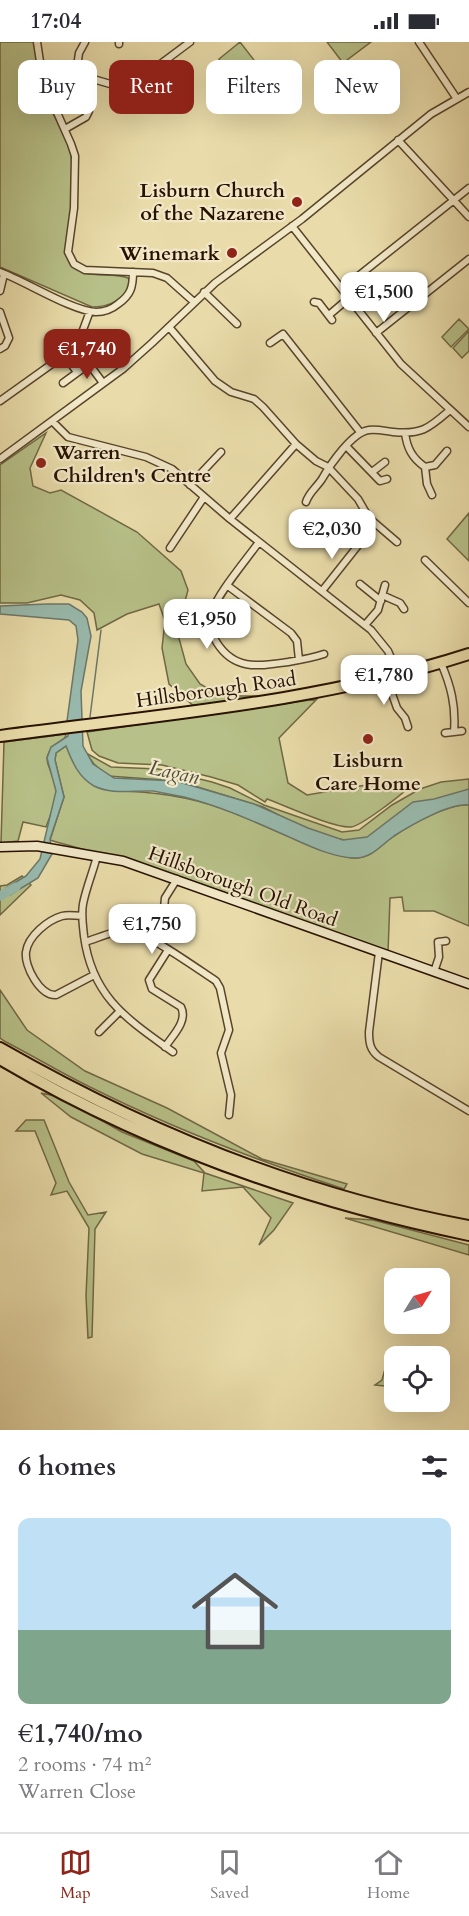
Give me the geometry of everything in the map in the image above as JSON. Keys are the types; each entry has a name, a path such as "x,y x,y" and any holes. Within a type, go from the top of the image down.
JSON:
{"highway":[{"name":"Hillsborough Road","path":"0,736 264,702 386,677 469,654"},
{"path":"0,1048 107,1104 192,1143 239,1161 284,1178 373,1203 469,1226"},
{"path":"0,1059 51,1088 146,1133 261,1179 371,1212 469,1235"}],"street":[{"path":"37,42 40,60"},
{"path":"77,60 85,42"},
{"path":"97,80 117,86 135,83 190,42"},
{"path":"419,42 457,99"},
{"path":"0,459 141,354 222,277 292,226 430,114 469,92"},
{"path":"58,114 75,159 74,208 68,252 70,259 79,268 85,270 153,273 167,278 194,302"},
{"path":"65,129 88,114"},
{"path":"399,140 469,217"},
{"path":"342,290 469,188"},
{"path":"292,226 401,364 469,427"},
{"path":"376,333 469,259"},
{"path":"0,291 2,273 90,311 104,311 128,297 133,284 133,272"},
{"path":"204,292 237,324"},
{"path":"314,302 319,303 331,317 349,298"},
{"path":"0,401 77,346 90,311"},
{"path":"0,312 8,332 8,343 0,349"},
{"path":"169,327 215,381 231,392 254,399 296,444 316,461 328,467 358,499 369,518 397,542"},
{"path":"0,335 8,332"},
{"path":"270,343 283,334 360,432"},
{"path":"63,383 97,358"},
{"path":"89,363 104,383"},
{"path":"71,364 77,372"},
{"path":"306,502 328,467 360,432 370,430 422,432 450,410"},
{"path":"52,420 68,437 136,454 160,462 172,469 230,519 365,625 382,642 398,674"},
{"path":"405,433 406,444 413,457 425,467 427,484 432,495"},
{"path":"230,519 296,444"},
{"path":"346,447 380,481 387,479"},
{"path":"425,467 435,465 447,451"},
{"path":"190,485 221,452"},
{"path":"372,472 385,462"},
{"path":"170,548 204,497"},
{"path":"259,542 216,601 211,620 213,637 219,647 230,657 249,665 260,666 324,654"},
{"path":"322,591 360,543"},
{"path":"425,560 469,603"},
{"path":"360,584 401,608"},
{"path":"365,625 378,610 385,585"},
{"path":"228,586 291,633 297,641 299,660"},
{"path":"441,663 453,696 454,732"},
{"path":"386,677 408,727"},
{"path":"446,732 462,731"},
{"name":"Hillsborough Old Road","path":"0,847 37,846 123,861 469,984"},
{"path":"97,856 83,904 82,916 88,959 94,975 106,996 119,1011 173,1052"},
{"path":"159,917 164,908 165,898 177,879"},
{"path":"82,916 60,916 40,930 29,943 26,958 40,988 52,995 94,975"},
{"path":"85,942 121,931 133,931 216,981 220,988 230,1030 221,1053 231,1095 229,1116"},
{"path":"429,943 446,941"},
{"path":"434,972 439,957 438,942"},
{"path":"165,1047 183,1019 183,1011 152,989 149,984 150,977 168,950"},
{"path":"379,952 369,1040 372,1050 379,1057 469,1111"},
{"path":"99,1032 119,1011"}],"green space":[{"path":"0,42 34,42 36,60 18,60 18,114 54,114 69,147 73,199 66,249 69,260 74,267 87,274 120,276 128,278 131,283 121,298 104,306 92,307 0,267"},
{"path":"240,42 254,60 220,60"},
{"path":"327,42 371,42 347,60 341,60"},
{"path":"459,319 469,329 451,347 442,337"},
{"path":"469,331 469,351 462,358 453,348"},
{"path":"46,433 30,468 33,486 50,493 61,490 137,532 181,571 188,590 177,631 186,664 200,684 221,696 265,696 197,709 169,684 162,648 165,621 159,604 127,614 97,630 94,613 80,600 61,595 27,603 0,603 0,465"},
{"path":"469,513 469,561 447,539"},
{"path":"317,699 279,738 288,783 307,795 372,784 400,789 411,785 372,816 351,827 322,820 267,799 265,802 238,785 211,777 162,765 118,763 99,756 92,750 87,732"},
{"path":"66,734 65,738 47,756 56,795 46,827 23,822 18,841 1,843 4,742"},
{"path":"66,746 113,791 156,793 198,801 311,846 351,858 366,856 401,831 430,816 452,807 469,805 469,926 434,911 404,911 402,897 390,898 388,953 169,873 50,840 64,797 55,760 56,753"},
{"path":"86,753 111,767 158,769 212,782 264,805 342,832 359,830 392,805 420,789 441,782 469,779 469,789 365,839 349,841 304,828 263,807 178,781 108,776 94,764"},
{"path":"22,876 31,885 0,915 0,886 7,885"},
{"path":"0,990 27,1030 85,1071 167,1108 262,1159 347,1184 344,1189 280,1167 184,1130 122,1103 6,1042 0,1038"},
{"path":"41,1093 60,1097 122,1132 194,1161 205,1173 293,1203 274,1230 259,1245 271,1218 243,1187 202,1191 204,1173 142,1154 71,1117"},
{"path":"26,1120 44,1120 69,1182 88,1215 106,1212 95,1229 92,1337 88,1338 86,1296 89,1228 67,1191 51,1195 56,1183 35,1131 16,1131"},
{"path":"345,1218 373,1220 469,1245 469,1255"},
{"path":"384,1373 384,1386 375,1385 382,1380"}],"water":[{"name":"Lagan","path":"69,604 87,618 91,636 81,691 83,746 93,764 114,778 176,781 254,804 308,828 343,840 367,837 413,802 434,799 469,789 469,805 451,807 430,816 362,857 338,856 236,814 184,797 153,791 101,789 88,782 80,773 66,746 56,753 55,760 64,797 50,839 52,854 38,878 10,895 6,888 26,876 40,859 56,791 47,758 51,747 68,736 67,721 78,640 76,626 69,620 0,614 0,606"}],"waterway":[{"path":"90,717 101,630"},
{"path":"0,896 16,887"}],"place":[{"name":"Lisburn Church of the Nazarene","path":"297,202"},
{"name":"Winemark","path":"232,253"},
{"name":"Warren Children's Centre","path":"41,463"},
{"name":"Lisburn Care Home","path":"368,739"}]}
